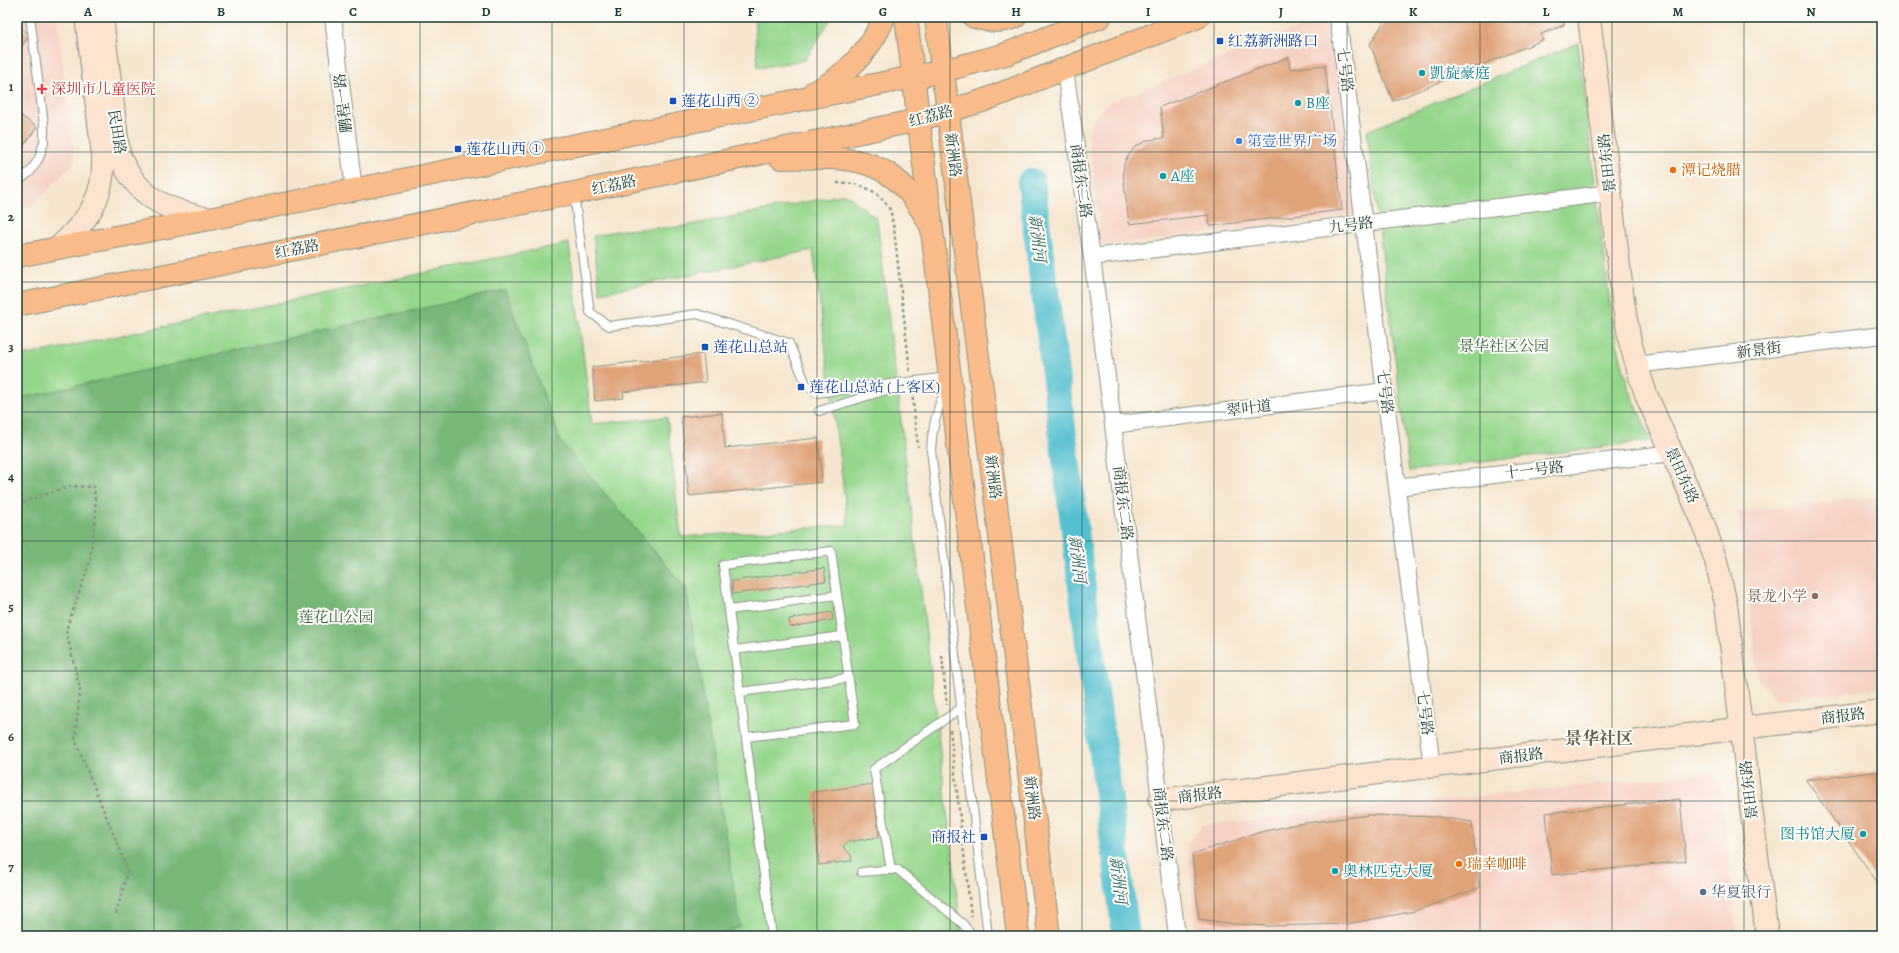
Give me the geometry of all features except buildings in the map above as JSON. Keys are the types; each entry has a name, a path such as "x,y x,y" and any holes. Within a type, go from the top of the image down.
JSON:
{"main road":[{"path":"798,100 821,89 842,74 855,62 869,44 884,17"},
{"name":"新洲路","path":"906,17 1018,936"},
{"name":"新洲路","path":"936,17 1050,936"},
{"path":"974,17 990,21 1007,20 1015,17"},
{"path":"17,256 209,219 943,71 1006,54 1100,17"},
{"name":"红荔路","path":"17,305 738,160 810,142 918,120 948,112 1065,70 1198,17"},
{"path":"738,160 836,157 879,167 900,182 917,200 932,227"}],"street":[{"name":"民田路","path":"59,248 82,224 92,210 99,195 103,177 103,156 86,17"},
{"name":"民田路","path":"102,17 119,154 126,170 140,189 157,202 181,213 209,219"},
{"name":"鹏程一路","path":"333,17 354,190"},
{"name":"七号路","path":"1338,17 1432,767"},
{"name":"景田东路","path":"1589,17 1626,324 1636,365 1647,397 1703,522 1718,568 1728,621 1767,936"},
{"name":"商报东二路","path":"1065,70 1092,257 1177,936"},
{"name":"九号路","path":"1092,257 1610,193"},
{"name":"新景街","path":"1636,365 1882,335"},
{"name":"翠叶道","path":"1113,425 1385,391"},
{"name":"十一号路","path":"1397,487 1672,453"},
{"name":"商报路","path":"1160,800 1882,711"}],"lane":[{"path":"17,182 31,171 39,158 44,142 44,124 30,17"},
{"path":"574,193 590,312 609,326 697,314 789,343 806,384 816,393 950,377 935,413 931,431 931,450 988,936"},
{"path":"819,411 911,382"},
{"path":"746,737 855,724 831,551 723,565 772,936"},
{"path":"729,610 837,595"},
{"path":"734,650 842,636"},
{"path":"740,692 848,678"},
{"path":"891,870 874,769 961,708"},
{"path":"861,872 897,869 963,924 973,936"}],"path":[{"path":"838,183 861,185 877,195 889,208 894,229 919,452"},
{"path":"17,504 71,486 94,487 96,513 88,564 66,630 80,690 75,740 128,870 116,914"},
{"path":"942,654 972,920"}],"shaded area":[{"name":"深圳市儿童医院","path":"17,17 57,17 75,162 33,205 17,208"},
{"name":"第壹世界广场","path":"1325,17 1329,17 1354,215 1102,246 1088,134 1092,120 1101,108 1114,101"},
{"name":"景龙小学","path":"1882,496 1882,688 1778,700 1758,679 1738,512"},
{"path":"1706,773 1720,781 1737,936 1197,936 1187,844 1203,825"}],"green space":[{"path":"754,17 832,17 805,60 758,68"},
{"name":"景华社区公园","path":"1578,43 1613,328 1628,386 1651,441 1409,471 1367,131"},
{"name":"莲花山公园","path":"846,194 877,219 962,936 17,936 17,357 569,243 592,424 667,417 681,537 848,525 813,250 600,293 593,236 621,230 680,227"},
{"name":"莲花山公园","path":"505,290 561,442 686,588 740,926 723,936 17,936 17,399"}],"waterway":[{"name":"新洲河","path":"1031,182 1126,936"}],"place":[{"name":"红荔新洲路口","path":"1220,41"},
{"name":"凱旋豪庭","path":"1422,73"},
{"name":"深圳市儿童医院","path":"42,89"},
{"name":"莲花山西 ②","path":"673,101"},
{"name":"B座","path":"1298,103"},
{"name":"第壹世界广场","path":"1239,141"},
{"name":"莲花山西 ①","path":"458,149"},
{"name":"潭记烧腊","path":"1673,170"},
{"name":"A座","path":"1163,176"},
{"name":"莲花山总站","path":"705,347"},
{"name":"莲花山总站 (上客区)","path":"801,387"},
{"name":"景龙小学","path":"1815,596"},
{"name":"图书馆大厦","path":"1863,834"},
{"name":"商报社","path":"984,837"},
{"name":"瑞幸咖啡","path":"1459,864"},
{"name":"奥林匹克大厦","path":"1335,871"},
{"name":"华夏银行","path":"1703,892"}],"district":[{"name":"景华社区","path":"1599,738"}]}
